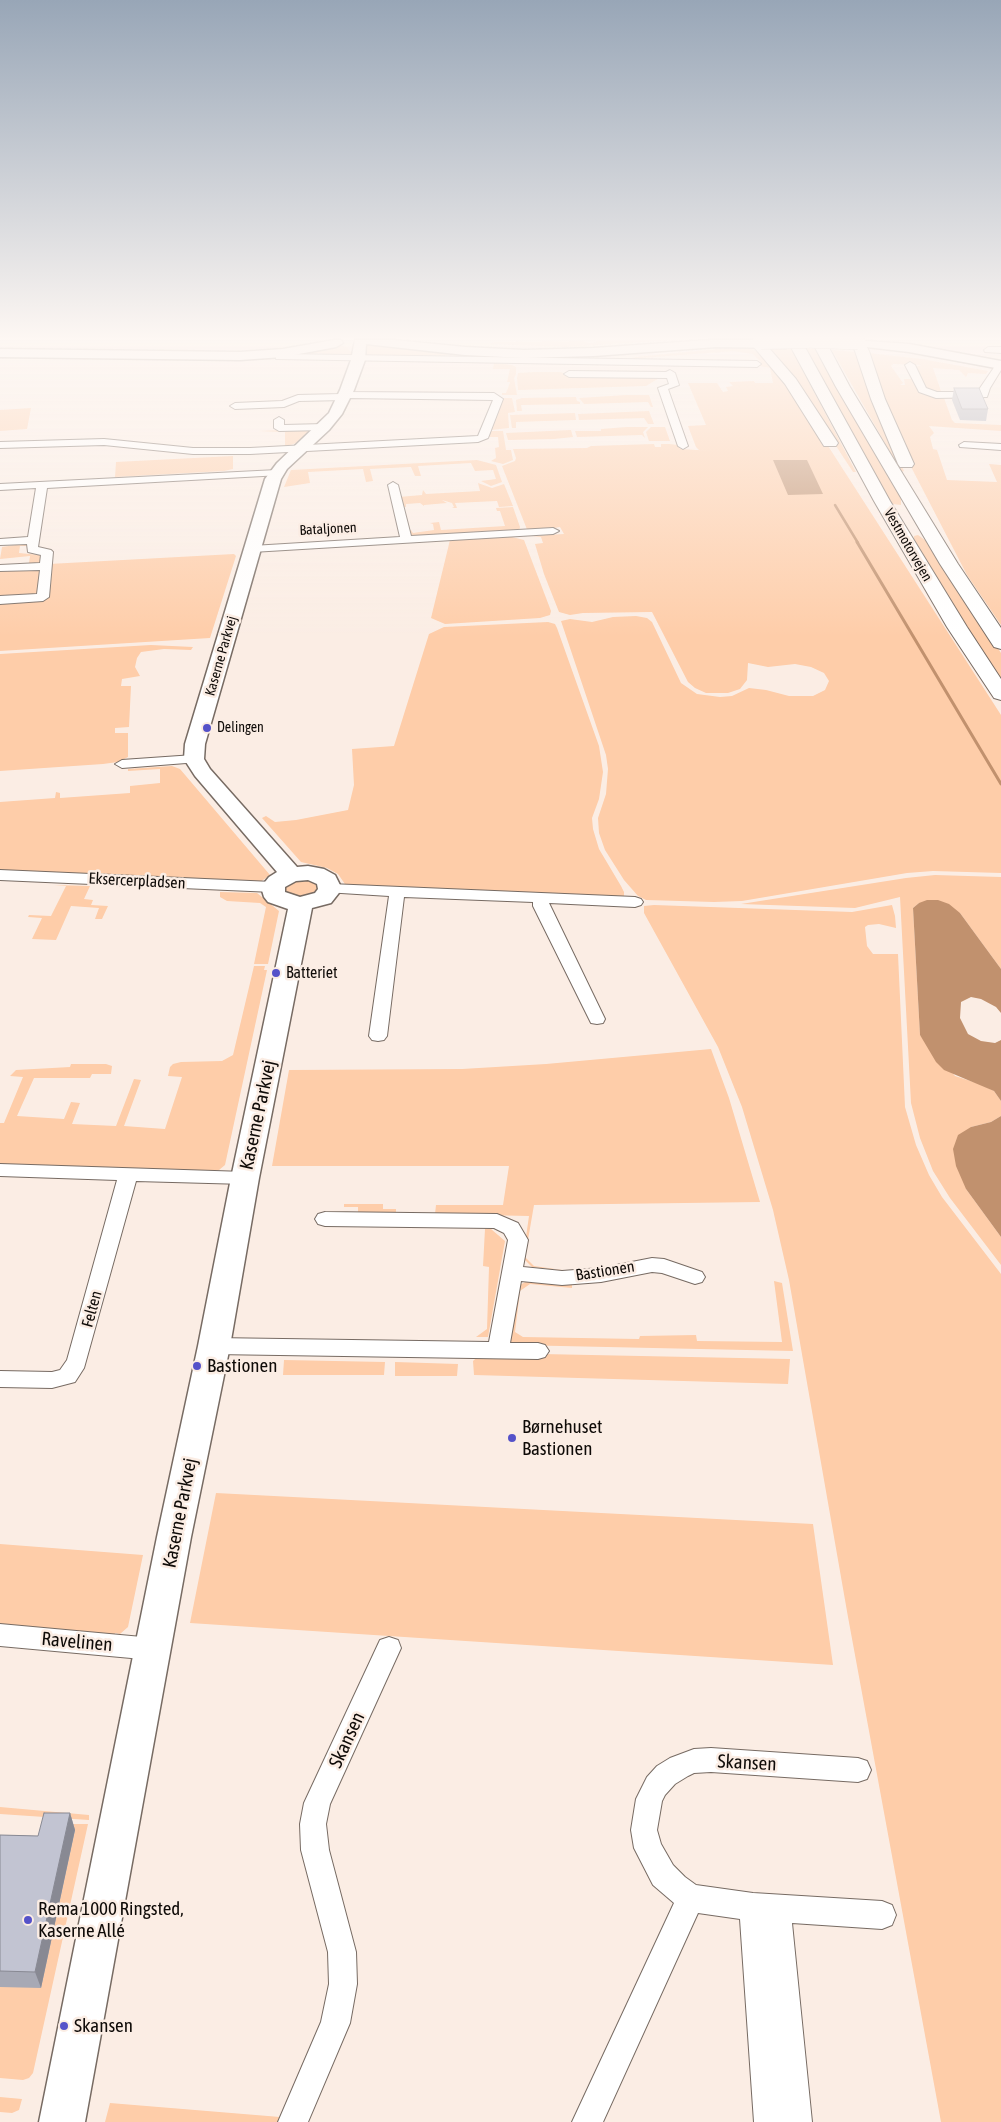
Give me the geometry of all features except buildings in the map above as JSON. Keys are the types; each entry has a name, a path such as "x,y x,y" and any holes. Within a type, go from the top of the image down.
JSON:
{"highway":[{"path":"828,439 937,609 957,627"},
{"name":"Vestmotorvejen","path":"848,439 882,501 957,627 1001,694"},
{"name":"Vestmotorvejen","path":"874,439 949,564 1001,642"},
{"path":"895,439 935,525 949,564"}],"street":[{"name":"Kaserne Parkvej","path":"194,759 195,744 276,473 311,439"},
{"path":"0,445 76,442 200,451 300,449 480,439"},
{"path":"681,439 683,446"},
{"path":"964,445 1001,447"},
{"path":"0,487 276,473"},
{"path":"0,600 43,597 47,552 32,550 42,485"},
{"path":"393,485 406,540"},
{"name":"Bataljonen","path":"252,549 553,531"},
{"path":"0,542 33,540"},
{"path":"0,568 46,566"},
{"path":"122,764 194,759 202,772 299,888 635,902"},
{"name":"Eksercerpladsen","path":"0,875 299,888"},
{"name":"Kaserne Parkvej","path":"62,2122 153,1649 214,1346 299,888"},
{"path":"378,1036 398,892"},
{"path":"541,898 541,906 597,1019"},
{"path":"0,1170 245,1178"},
{"name":"Felten","path":"0,1379 52,1380 67,1376 77,1362 128,1174"},
{"path":"324,1219 497,1221 511,1228 518,1240 498,1351"},
{"name":"Bastionen","path":"513,1273 562,1278 601,1275 652,1265 664,1266 696,1277"},
{"path":"214,1346 538,1352"},
{"name":"Ravelinen","path":"0,1635 153,1649"},
{"name":"Skansen","path":"294,2122 336,2023 343,1984 342,1952 315,1850 313,1824 318,1803 389,1648"},
{"name":"Skansen","path":"858,1770 711,1760 694,1761 666,1775 649,1799 644,1830 648,1848 663,1875 675,1887 691,1898 765,1907 882,1915"},
{"path":"587,2122 691,1898"},
{"path":"765,1907 769,2122"},
{"path":"765,1907 797,2122"}],"shaded area":[{"path":"285,439 300,439 296,443 285,447"},
{"path":"498,439 504,439 506,450 511,450 513,460 503,464 491,461 496,458 495,448 499,447"},
{"path":"508,439 553,439 508,440"},
{"path":"648,439 669,439 670,441 649,441"},
{"path":"693,439 824,439 1001,715 1001,873 933,871 907,873 742,901 714,902 646,900 638,896 624,880 605,850 599,833 598,818 606,794 608,769 606,755 561,621 570,619 592,622 613,617 636,616 647,618 652,622 681,683 697,694 720,697 732,696 749,688 789,696 813,696 825,690 829,681 824,673 811,667 795,664 768,667 748,663 747,680 740,689 728,693 706,693 688,682 652,612 583,613 570,615 559,612 535,544 543,543 541,537 532,536 564,534 560,527 528,532 502,466 515,461 513,449 587,448 591,446 654,444 655,447 661,447 661,444 669,444 678,445 680,449 714,451 699,450"},
{"path":"831,439 839,439 856,472 853,472"},
{"path":"853,439 868,439 901,496 901,505 893,504 885,497"},
{"path":"882,439 889,439 904,471 901,472"},
{"path":"900,439 931,439 933,449 937,450 947,480 997,482 989,464 1001,465 1001,625 967,575 908,461"},
{"path":"233,456 233,469 224,471 115,477 116,462"},
{"path":"477,460 496,465 502,482 491,486 481,481 496,479 493,470 475,471 471,463 418,466 421,476 415,476 411,467 370,469 373,481 366,482 363,469 308,472 310,483 284,487 291,470"},
{"path":"773,460 807,460 823,494 788,495"},
{"path":"478,483 492,488 504,484 513,506 499,507 497,501 455,503 457,508 452,508 454,507 452,503 442,500 447,503 424,506 420,503 406,504 406,507 402,507 399,497 422,495 423,490 426,494 480,491"},
{"path":"513,507 520,527 519,531 410,538 409,530 413,533 434,530 433,524 430,523 439,522 441,530 505,526 500,511 497,511 496,508"},
{"path":"918,535 929,543 1001,653 1001,683 914,542 914,536"},
{"path":"508,536 524,540 551,611 550,615 540,618 445,624 431,618 450,540"},
{"path":"29,543 28,546 20,546 19,553 40,555 41,563 5,565 29,563 30,556 0,559 2,547"},
{"path":"234,554 236,556 210,638 0,651 0,602 44,599 49,564"},
{"path":"0,570 40,570 37,593 33,595 0,597"},
{"path":"548,622 555,624 557,628 599,746 603,772 599,799 592,818 593,829 599,849 621,886 624,898 347,887 338,874 327,868 301,862 262,818 266,816 275,822 348,810 354,785 352,749 394,746 429,634 444,627"},
{"path":"151,645 193,647 191,650 164,649 141,652 135,667 140,676 122,679 121,686 131,686 129,727 115,728 115,733 128,733 128,757 122,760 140,759 103,764 0,771 0,654"},
{"path":"172,766 180,769 269,876 260,882 0,872 0,802 55,798 56,792 60,793 60,798 130,793 130,786 160,783 160,769 128,771 128,769"},
{"path":"935,875 1001,877 1001,969 960,913 919,903 913,908 920,1035 955,1076 983,1085 994,1091 1001,1101 1001,1116 991,1122 971,1127 966,1189 1001,1237 1001,1265 950,1198 933,1171 920,1138 911,1103 900,897 855,908 741,904"},
{"path":"301,877 320,883 318,893 300,898 285,893 284,886"},
{"path":"54,885 90,886 84,899 93,900 91,905 108,906 102,919 95,919 99,908 71,906 56,940 32,939 42,918 28,917 29,915 51,916 66,886"},
{"path":"220,892 257,893 279,911 268,964 254,964 266,907 260,903 227,901 220,897"},
{"path":"927,900 938,900 949,904 960,913 1001,969 1001,1013 996,1007 981,999 971,997 961,1002 960,1018 968,1034 981,1041 995,1043 1001,1040 1001,1101 994,1091 944,1070 936,1062 920,1035 913,908"},
{"path":"892,905 896,928 879,924 865,927 867,946 873,954 898,954 905,1107 916,1145 929,1175 942,1197 1001,1274 1001,2122 941,2122 848,1617 789,1280 773,1210 742,1107 718,1047 644,913 644,906 852,912"},
{"path":"254,966 265,966 264,970 267,970 225,1165 219,1170 215,1172 0,1166 0,1123 4,1123 23,1077 10,1076 16,1070 70,1067 71,1064 106,1064 112,1066 111,1074 92,1074 90,1078 34,1078 17,1116 64,1119 71,1102 80,1103 72,1124 116,1126 134,1079 141,1080 124,1126 165,1129 182,1077 168,1076 170,1067 181,1062 222,1061 233,1055"},
{"path":"711,1049 729,1098 760,1202 534,1205 525,1257 534,1266 569,1271 532,1267 523,1258 529,1216 435,1214 436,1205 503,1205 509,1166 272,1166 289,1070 462,1069 546,1064"},
{"path":"1001,1116 1001,1237 966,1189 956,1166 953,1149 958,1135 971,1127 991,1122"},
{"path":"344,1204 383,1204 383,1209 396,1209 396,1214 358,1213 358,1207 344,1207"},
{"path":"485,1229 491,1229 505,1241 488,1337 476,1337 487,1329 489,1267 483,1266"},
{"path":"529,1280 572,1284 572,1288 530,1284 520,1291 515,1332 523,1337 639,1339 640,1336 696,1335 697,1341 782,1342 774,1281 782,1283 793,1351 514,1345 509,1341 518,1286"},
{"path":"541,1354 790,1359 788,1384 474,1375 473,1361 478,1356"},
{"path":"284,1360 385,1362 384,1375 283,1375"},
{"path":"395,1362 458,1364 457,1376 395,1376"},
{"path":"216,1493 813,1524 833,1665 190,1623"},
{"path":"0,1544 143,1555 128,1627 120,1634 115,1633 114,1638 0,1627"},
{"path":"0,1807 89,1815 89,1820 0,1814"},
{"path":"50,1824 88,1824 33,2073 29,2078 23,2080 0,2078 0,1987 41,1987 75,1830"},
{"path":"0,2097 22,2099 19,2110 12,2113 0,2112"},
{"path":"110,2103 280,2117 278,2122 105,2122"}],"waterway":[{"path":"835,505 858,543"},
{"path":"857,542 1001,784"}],"place":[{"name":"Delingen","path":"207,728"},
{"name":"Batteriet","path":"276,973"},
{"name":"Bastionen","path":"197,1366"},
{"name":"Børnehuset Bastionen","path":"512,1438"},
{"name":"Rema 1000 Ringsted, Kaserne Allé","path":"28,1920"},
{"name":"Skansen","path":"64,2026"}]}
